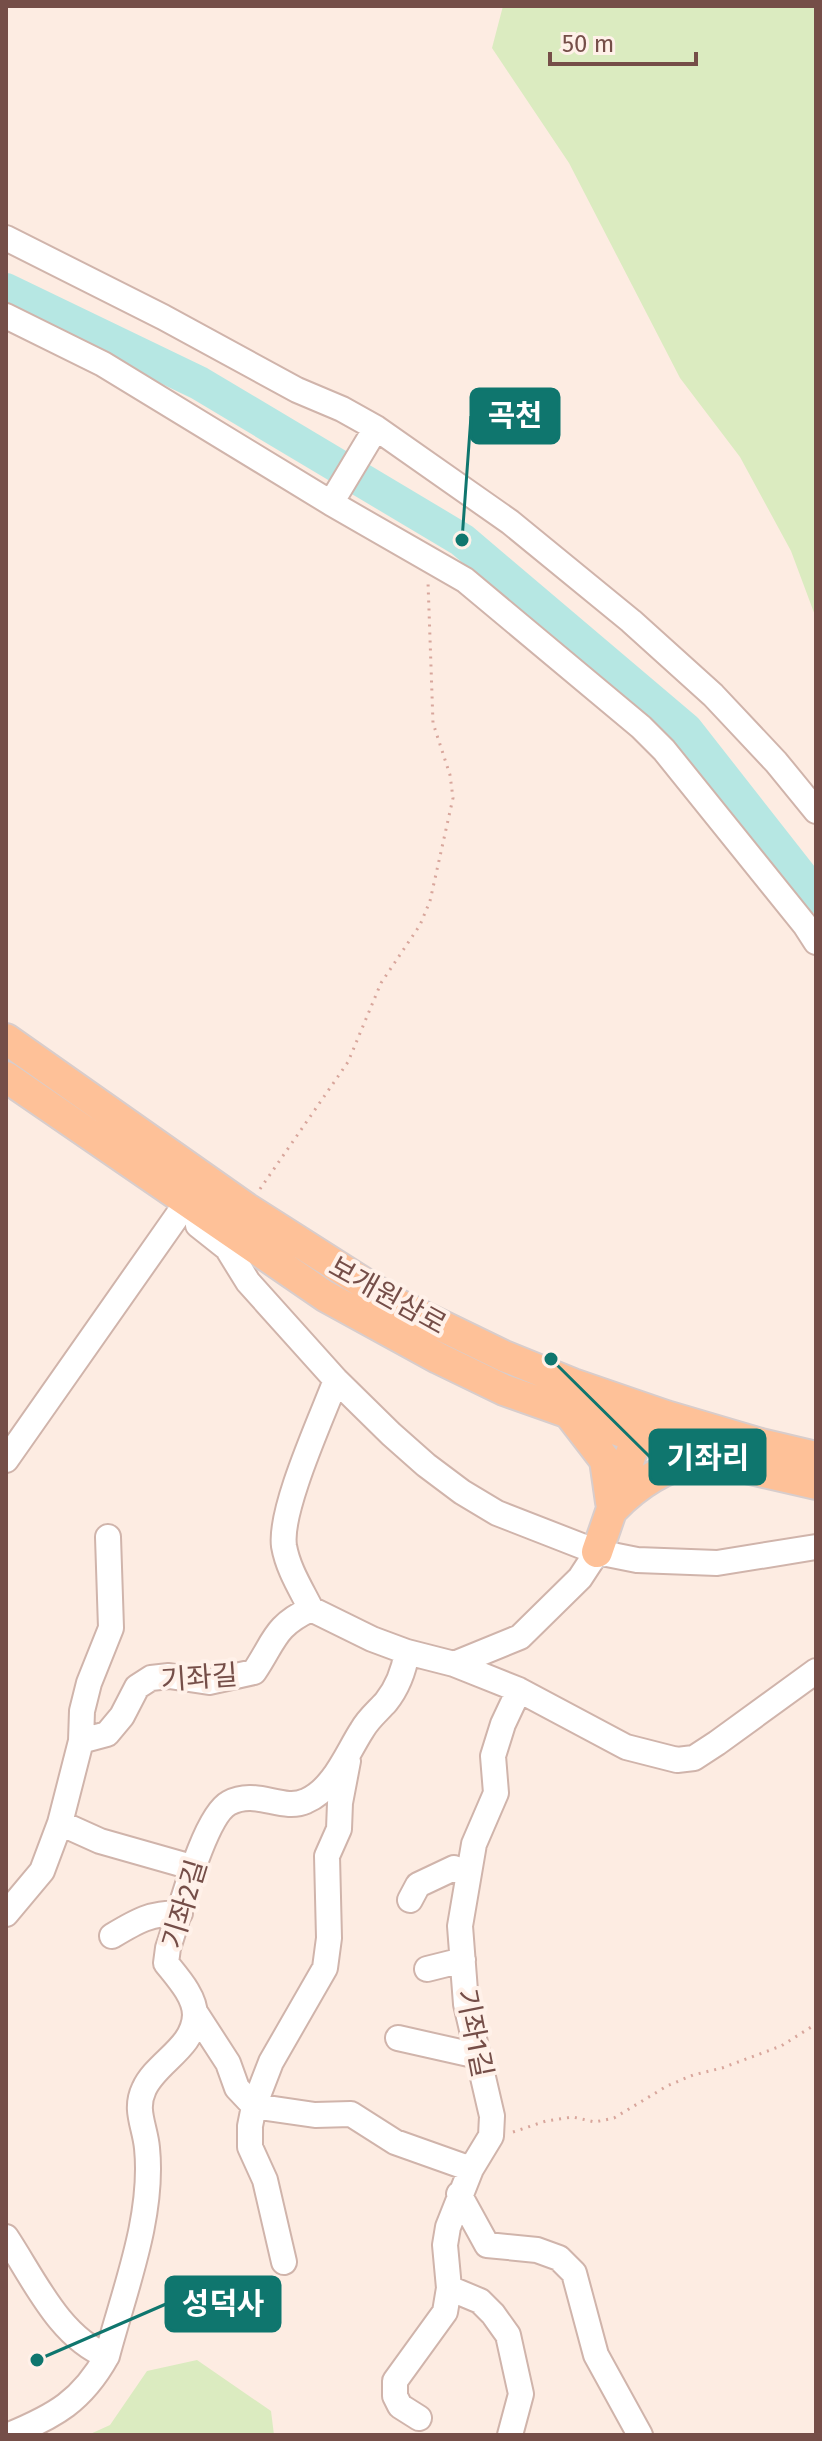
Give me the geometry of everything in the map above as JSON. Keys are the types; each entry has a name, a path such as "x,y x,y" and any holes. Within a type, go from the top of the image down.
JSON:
{"main road":[{"name":"보개원삼로","path":"6,1039 246,1208 395,1303 504,1356 573,1384 698,1457 816,1484"},
{"name":"보개원삼로","path":"6,1077 183,1207 325,1296 504,1390 568,1412 761,1444 816,1457"},
{"path":"568,1412 605,1460 613,1509"},
{"path":"597,1552 642,1423"},
{"path":"613,1509 628,1493 653,1476 698,1457"}],"street":[{"path":"6,238 376,428 510,522 631,621 713,695 776,762 816,811"},
{"path":"6,316 103,364 331,503 465,580 648,735 692,785 816,942"},
{"path":"331,503 376,428"},
{"path":"6,1460 183,1207"},
{"name":"보개원삼로","path":"183,1207 227,1248 248,1282 336,1380 426,1465 497,1513 597,1552 637,1560 717,1563 816,1547"},
{"path":"336,1380 286,1514 284,1543 289,1566 311,1609 372,1639 454,1664 519,1690 626,1747 677,1760 694,1758 816,1671"},
{"path":"6,1914 42,1871 60,1823 81,1741 82,1711 89,1683 111,1628 108,1537"},
{"path":"454,1664 520,1637 580,1578 597,1552"},
{"name":"기좌길","path":"81,1741 107,1734 122,1716 137,1687 151,1678 169,1676 209,1682 254,1672 273,1637 291,1618 311,1609"},
{"name":"기좌2길","path":"254,2106 237,2088 228,2063 195,2012 189,1994 166,1963 168,1948 205,1834 228,1803 251,1797 286,1804 307,1801 332,1779 363,1727 388,1699 404,1672 407,1652"},
{"name":"기좌1길","path":"491,2136 492,2116 466,2004 460,1926 474,1844 496,1793 493,1756 503,1724 519,1690"},
{"path":"284,2262 265,2180 250,2147 254,2106 271,2062 325,1968 329,1938 327,1856 339,1829 340,1803 349,1755"},
{"path":"60,1823 100,1841 195,1868"},
{"path":"410,1900 418,1885 454,1868 468,1874"},
{"path":"112,1936 141,1919 160,1913 180,1913"},
{"path":"427,1969 463,1960"},
{"path":"9,2435 45,2420 73,2402 96,2375 107,2356 144,2218 147,2148 138,2106 145,2086 193,2028 195,2012"},
{"path":"398,2038 478,2056"},
{"path":"254,2106 315,2115 351,2114 395,2142 471,2169"},
{"path":"419,2418 400,2406 395,2396 395,2381 445,2312 449,2288 445,2245 459,2194 491,2136"},
{"path":"459,2194 487,2245 537,2250 559,2258 574,2273 596,2355 640,2435"},
{"path":"6,2237 62,2324 77,2340 107,2356"},
{"path":"449,2288 480,2301 508,2335 521,2394 510,2435"}],"path":[{"path":"246,1208 348,1062 381,983 420,925 430,901 453,798 450,775 433,723 427,557"},
{"path":"491,2136 573,2117 595,2122 614,2118 667,2086 781,2046 816,2024"}],"green space":[{"path":"503,6 816,6 816,618 791,551 740,457 680,378 569,163 492,48"},
{"path":"197,2360 271,2411 274,2435 88,2435 110,2425 147,2371"}],"waterway":[{"path":"6,290 199,383 462,540 686,730 816,896"}],"place":[{"name":"곡천","path":"462,540"},
{"name":"기좌리","path":"551,1359"},
{"name":"성덕사","path":"37,2360"}]}
